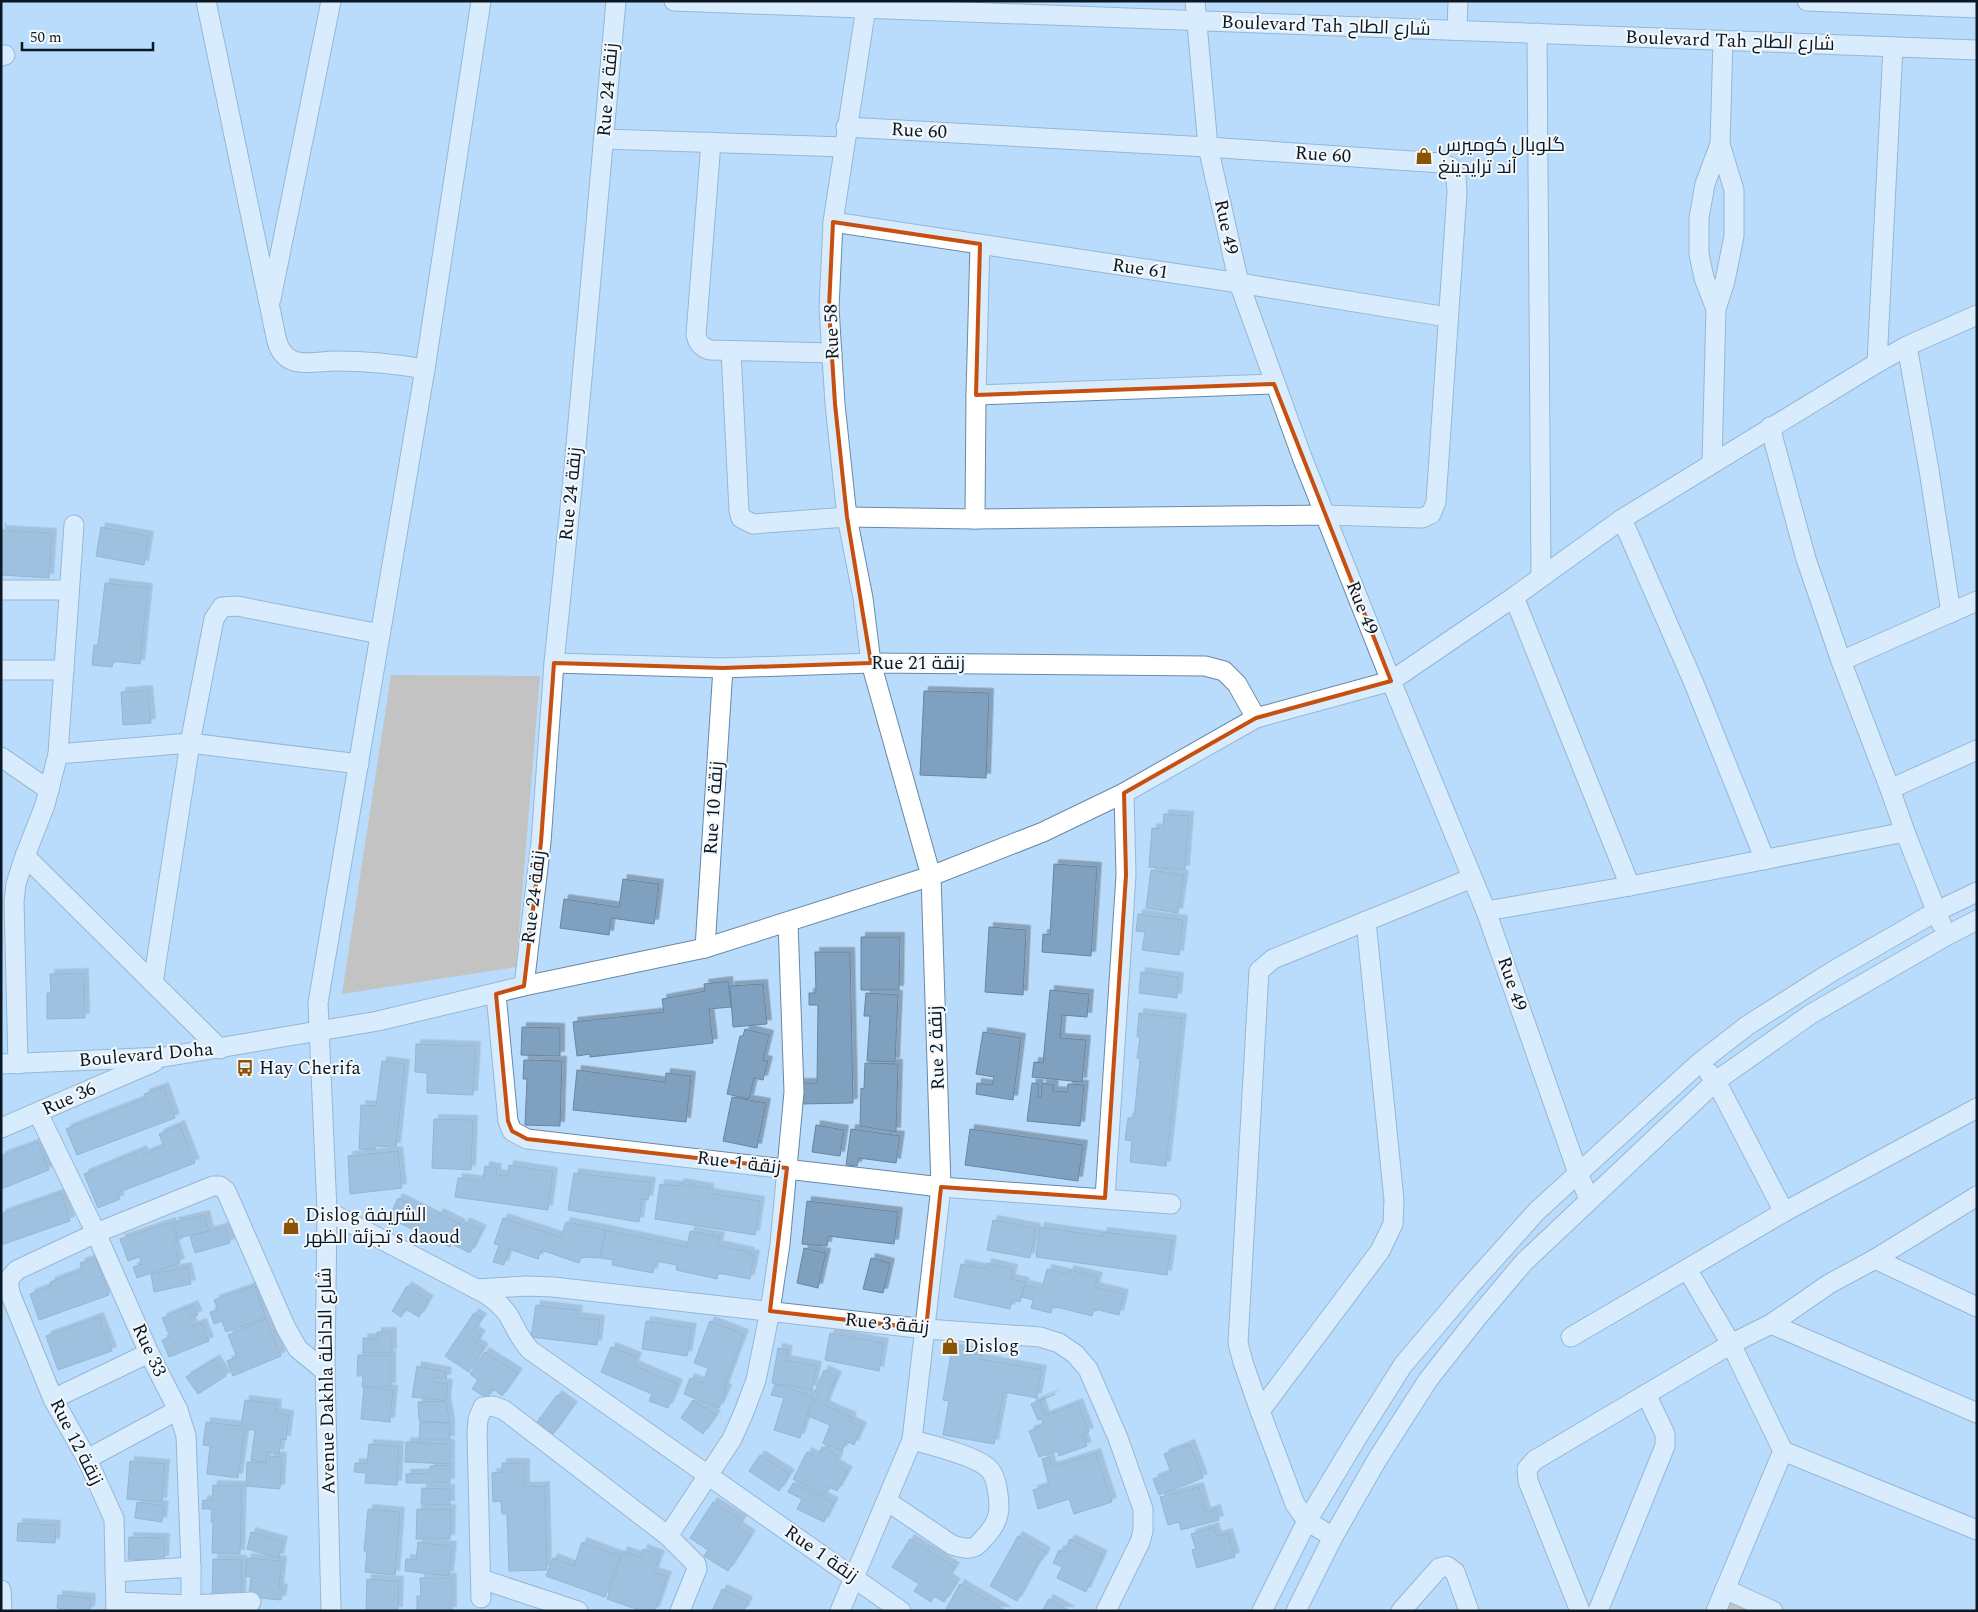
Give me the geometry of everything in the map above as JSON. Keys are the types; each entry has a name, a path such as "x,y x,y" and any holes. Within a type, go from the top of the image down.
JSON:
{"street":[{"path":"206,1 278,345 287,357 294,361 370,362 425,369"},
{"path":"270,308 331,1"},
{"name":"Avenue Dakhla شارع الداخلة","path":"331,1611 325,1371 327,1211 318,1003 425,369 481,1"},
{"name":"Rue 24 زنقة","path":"524,986 541,842 554,663 573,478 616,1"},
{"name":"Boulevard Tah شارع الطاح","path":"674,1 867,5 1197,21 1977,50"},
{"name":"Rue 49","path":"1195,1 1208,147 1238,283 1274,384 1391,681 1486,911 1578,1173 1589,1199"},
{"path":"1457,30 1458,1"},
{"path":"1807,1 1977,8"},
{"name":"Rue 58","path":"867,5 846,127 833,222 829,308 835,404 847,517 863,598 871,663"},
{"path":"1537,33 1541,577"},
{"path":"1712,463 1716,309 1734,236 1734,190 1720,144 1723,40"},
{"path":"1877,363 1893,47"},
{"name":"Rue 60","path":"846,127 1208,147 1440,163 1452,168 1456,177 1457,192 1447,317 1436,502 1431,514 1422,518 1326,515"},
{"path":"604,139 844,147"},
{"path":"711,142 696,335 698,341 705,348 731,351 832,353"},
{"path":"1716,309 1704,278 1699,254 1699,218 1704,184 1720,144"},
{"name":"Rue 61","path":"833,222 1238,283 1447,317"},
{"path":"975,519 980,244"},
{"name":"Boulevard Doha","path":"10,1064 164,1057 378,1021 524,986 705,948 932,876 1043,832 1124,793 1256,718 1391,681 1622,520 1712,463 1907,346 1977,315"},
{"path":"1907,346 1929,470 1951,613"},
{"path":"731,351 739,511 741,518 753,524 847,517 975,519 1326,515"},
{"path":"976,395 1274,384"},
{"path":"1770,427 1806,559 1841,661 1946,936"},
{"path":"1622,520 1693,681 1765,860"},
{"path":"10,1064 8,975 14,900 16,884 45,805 58,754 74,525"},
{"path":"1,590 69,590"},
{"path":"1514,597 1630,886"},
{"path":"1841,661 1977,601"},
{"path":"153,983 190,742 214,618 222,607 237,606 380,634"},
{"name":"Rue 21 زنقة","path":"554,663 724,668 871,663 1205,666 1224,671 1237,684 1256,718"},
{"name":"Rue 2 زنقة","path":"840,1611 912,1440 941,1187 932,876 871,663"},
{"name":"Rue 10 زنقة","path":"705,948 724,668"},
{"path":"1,670 64,670"},
{"path":"58,754 190,742 359,764"},
{"path":"1890,790 1977,750"},
{"path":"1,757 49,790"},
{"path":"1105,1198 1126,875 1124,793"},
{"path":"1486,911 1630,886 1905,832"},
{"path":"25,856 220,1049"},
{"path":"1332,1537 1307,1521 1295,1504 1260,1412 1238,1342 1259,971 1273,959 1472,878"},
{"path":"1977,892 1937,911 1833,971 1748,1025 1700,1063 1537,1211 1403,1365 1307,1521 1265,1605 1295,1611 1332,1537 1378,1458 1428,1380 1524,1262 1589,1199 1716,1082 1811,1014 1977,920"},
{"path":"1260,1412 1380,1251 1393,1224 1394,1200 1366,921"},
{"path":"668,1536 732,1440 756,1380 770,1311 788,1168 794,1092 788,922"},
{"name":"Rue 1 زنقة","path":"496,994 508,1121 512,1131 527,1139 941,1187 1171,1204"},
{"name":"Rue 36","path":"1,1128 164,1057"},
{"path":"1700,1063 1716,1082 1784,1212"},
{"path":"1570,1337 1784,1212 1977,1108"},
{"name":"Rue 33","path":"38,1113 178,1410 186,1436 192,1567 190,1605"},
{"path":"96,1233 213,1186 220,1186 226,1191 286,1328 298,1349 325,1371"},
{"path":"1580,1611 1528,1481 1527,1469 1535,1460 1731,1344 1772,1324 1829,1284 1977,1196"},
{"name":"Rue 1 زنقة","path":"327,1211 486,1294 502,1308 518,1335 530,1350 901,1611"},
{"name":"Rue 12 زنقة","path":"96,1233 17,1270 8,1280 10,1293 53,1398 87,1458 114,1519 116,1607"},
{"path":"1875,1258 1977,1306"},
{"path":"1688,1269 1731,1344 1783,1451 1977,1530"},
{"name":"Rue 3 زنقة","path":"476,1289 553,1287 926,1329 1040,1337 1068,1348 1088,1369 1118,1438 1143,1509 1144,1520 1140,1542 1106,1611"},
{"path":"1772,1324 1977,1413"},
{"path":"53,1398 150,1352"},
{"path":"1598,1611 1665,1446 1665,1434 1646,1394"},
{"path":"481,1598 477,1433 478,1419 483,1407 492,1406 504,1410 668,1536 696,1564 697,1569 680,1611"},
{"path":"87,1458 178,1410"},
{"path":"887,1501 952,1545 964,1549 976,1547 994,1527 999,1516 1000,1502 995,1480 990,1470 981,1463 963,1455 912,1440"},
{"path":"1716,1611 1783,1451"},
{"path":"1401,1611 1439,1568 1448,1566 1455,1572 1469,1611"},
{"path":"115,1572 192,1567"},
{"path":"481,1579 578,1611"},
{"path":"1724,1589 1773,1611"},
{"path":"1,1590 2,1611"},
{"path":"116,1607 251,1602"}],"highlighted area":[{"path":"833,222 980,244 976,395 1274,384 1391,681 1256,718 1124,793 1126,875 1105,1198 941,1187 926,1329 770,1311 787,1168 527,1139 512,1131 508,1121 496,994 524,986 541,842 554,663 723,668 871,663 847,517 835,404 829,308"}],"shaded area":[{"path":"391,675 540,676 516,967 342,994"},
{"path":"1730,1602 1750,1611 1726,1611"}],"building":[{"path":"101,527 149,536 144,565 96,556"},
{"path":"1,530 52,533 49,578 1,575"},
{"path":"105,583 148,588 140,664 113,661 112,667 92,665 94,645 98,645"},
{"path":"148,690 151,723 123,725 121,692"},
{"path":"924,691 989,693 986,778 920,775"},
{"path":"1164,814 1189,816 1185,870 1149,867 1152,828 1163,829"},
{"path":"1054,864 1097,867 1091,956 1042,952 1043,934 1050,935"},
{"path":"1151,870 1184,875 1178,913 1146,908"},
{"path":"623,879 659,884 654,924 611,918 609,935 560,928 564,899 619,907"},
{"path":"1138,914 1183,920 1179,955 1142,950 1145,932 1136,931"},
{"path":"989,927 1026,930 1023,995 985,992"},
{"path":"861,937 900,937 899,990 861,990"},
{"path":"815,952 850,952 853,1103 800,1104 799,1083 817,1083 818,1005 809,1005 809,993 816,993"},
{"path":"1141,972 1179,977 1177,998 1139,993"},
{"path":"84,973 85,1018 47,1019 47,993 51,993 50,974"},
{"path":"728,981 731,1007 709,1009 713,1043 590,1057 590,1054 577,1056 573,1022 664,1012 662,999 705,991 704,984"},
{"path":"763,984 767,1024 733,1027 730,986"},
{"path":"1050,990 1089,994 1087,1017 1062,1015 1060,1038 1086,1040 1082,1082 1032,1077 1034,1062 1043,1063"},
{"path":"866,993 898,995 895,1062 867,1061 870,1016 864,1016"},
{"path":"1139,1013 1182,1018 1166,1166 1130,1162 1132,1141 1125,1140 1128,1118 1134,1118 1140,1059 1137,1058 1140,1037 1137,1037"},
{"path":"522,1027 560,1028 560,1056 521,1055"},
{"path":"745,1029 769,1035 763,1060 768,1061 763,1080 754,1078 749,1099 727,1094 740,1036 743,1036"},
{"path":"983,1032 1021,1038 1013,1100 976,1094 977,1083 992,1085 994,1077 976,1074"},
{"path":"416,1044 476,1046 473,1095 427,1093 427,1073 415,1072"},
{"path":"524,1060 562,1061 560,1126 525,1125 527,1079 523,1079"},
{"path":"382,1061 405,1064 396,1147 376,1146 375,1150 359,1149 361,1105 376,1106"},
{"path":"865,1063 898,1064 896,1132 860,1126 861,1088 864,1089"},
{"path":"577,1070 665,1082 666,1073 691,1076 686,1122 573,1110"},
{"path":"1032,1083 1039,1084 1038,1097 1041,1097 1042,1083 1054,1085 1053,1091 1067,1092 1068,1084 1084,1085 1080,1126 1027,1121"},
{"path":"164,1087 175,1118 77,1155 66,1129 146,1098 144,1094"},
{"path":"732,1097 766,1103 757,1148 723,1141"},
{"path":"434,1119 473,1120 471,1170 432,1168"},
{"path":"180,1125 195,1163 117,1193 120,1199 98,1208 84,1174 142,1150 144,1154 164,1146 159,1134"},
{"path":"816,1125 844,1130 840,1156 812,1152"},
{"path":"851,1129 900,1136 896,1163 859,1158 857,1166 846,1165"},
{"path":"970,1129 1083,1145 1078,1181 965,1165"},
{"path":"38,1142 49,1170 1,1189 1,1156"},
{"path":"398,1151 402,1188 350,1194 348,1156"},
{"path":"509,1165 553,1172 548,1210 455,1197 458,1178 483,1181 485,1166 497,1168 496,1174 508,1176"},
{"path":"574,1173 651,1182 648,1200 642,1199 639,1222 568,1210"},
{"path":"679,1183 709,1188 709,1193 760,1201 755,1235 655,1219 660,1184 679,1186"},
{"path":"61,1193 70,1221 1,1245 1,1214"},
{"path":"398,1198 437,1217 439,1213 461,1224 450,1247 389,1218"},
{"path":"807,1201 898,1212 894,1244 828,1236 827,1246 802,1244"},
{"path":"205,1215 209,1231 178,1238 174,1222"},
{"path":"503,1218 561,1237 566,1222 606,1230 600,1258 581,1257 579,1263 541,1250 538,1259 509,1249 504,1265 493,1262 499,1245 494,1244"},
{"path":"993,1220 1036,1228 1030,1258 987,1250"},
{"path":"171,1222 178,1243 174,1244 180,1263 137,1278 133,1267 142,1264 139,1257 128,1261 120,1239"},
{"path":"465,1222 482,1230 470,1253 454,1245"},
{"path":"225,1227 230,1243 195,1253 190,1236"},
{"path":"1040,1227 1102,1236 1103,1232 1172,1240 1167,1275 1036,1257"},
{"path":"606,1230 687,1247 690,1231 720,1237 718,1245 750,1252 749,1254 755,1255 750,1279 718,1273 717,1279 676,1270 677,1265 655,1261 653,1273 612,1265 613,1260 600,1258"},
{"path":"804,1248 826,1253 818,1288 797,1283"},
{"path":"96,1258 109,1295 39,1320 30,1294 51,1286 50,1282 82,1270 80,1263"},
{"path":"871,1258 890,1263 883,1293 863,1289"},
{"path":"987,1263 1013,1269 1011,1279 1025,1282 1020,1302 1012,1300 1010,1309 954,1297 961,1264 986,1269"},
{"path":"187,1267 191,1284 154,1292 151,1274"},
{"path":"1047,1269 1069,1274 1069,1270 1098,1277 1095,1287 1124,1294 1119,1315 1094,1309 1092,1316 1052,1306 1051,1313 1031,1308 1033,1300 1022,1297 1025,1285 1042,1289"},
{"path":"255,1286 266,1318 226,1332 222,1321 214,1324 210,1312 218,1310 214,1300"},
{"path":"407,1286 429,1300 419,1317 406,1309 401,1317 392,1311"},
{"path":"193,1305 198,1315 190,1318 193,1326 202,1323 209,1341 169,1357 162,1340 170,1337 162,1318"},
{"path":"536,1305 578,1310 577,1317 600,1320 597,1345 531,1337"},
{"path":"474,1313 482,1318 474,1330 481,1335 476,1343 484,1348 469,1372 445,1356"},
{"path":"99,1317 112,1351 58,1370 46,1336"},
{"path":"266,1319 281,1356 233,1376 227,1361 237,1357 228,1335"},
{"path":"646,1321 692,1328 687,1356 642,1349"},
{"path":"710,1321 744,1334 724,1388 727,1389 719,1408 684,1394 690,1378 703,1383 708,1368 694,1363"},
{"path":"377,1332 392,1332 392,1353 363,1353 363,1338 377,1339"},
{"path":"830,1333 884,1343 879,1371 825,1360"},
{"path":"611,1347 637,1357 634,1365 678,1384 668,1408 649,1401 652,1394 601,1372"},
{"path":"778,1348 788,1350 786,1360 817,1366 812,1390 772,1383"},
{"path":"952,1348 982,1354 981,1359 1042,1370 1037,1398 1004,1392 994,1444 943,1435 949,1401 943,1400"},
{"path":"485,1352 518,1373 502,1396 493,1389 487,1398 472,1389 478,1380 470,1374"},
{"path":"358,1355 391,1355 391,1387 362,1387 363,1376 357,1376"},
{"path":"215,1359 226,1376 198,1394 186,1377"},
{"path":"417,1366 447,1372 446,1379 433,1377 433,1382 448,1384 446,1401 412,1397"},
{"path":"824,1370 837,1376 825,1405 852,1417 850,1421 862,1427 854,1445 846,1441 842,1451 823,1443 830,1425 808,1416 818,1393 815,1391"},
{"path":"775,1384 813,1396 800,1438 774,1430 784,1398 771,1395"},
{"path":"364,1387 393,1390 390,1422 361,1419"},
{"path":"1055,1394 1040,1401 1045,1416 1078,1403 1089,1432 1082,1435 1087,1446 1059,1456 1057,1451 1039,1457 1029,1431 1044,1425 1042,1419 1038,1420 1031,1404"},
{"path":"557,1395 573,1406 553,1434 537,1422"},
{"path":"245,1400 277,1404 276,1413 289,1415 286,1440 281,1439 279,1454 267,1452 266,1462 251,1460 255,1430 245,1429 238,1478 207,1474 210,1446 203,1445 206,1422 241,1426"},
{"path":"693,1400 716,1415 703,1434 681,1418"},
{"path":"446,1401 450,1423 419,1421 418,1402"},
{"path":"420,1422 450,1423 450,1440 419,1440"},
{"path":"406,1442 450,1444 450,1464 405,1462"},
{"path":"369,1444 399,1446 397,1485 365,1483 366,1473 354,1472 355,1463 367,1464"},
{"path":"1190,1444 1203,1478 1159,1495 1153,1479 1171,1472 1164,1454"},
{"path":"822,1447 839,1456 835,1464 848,1471 837,1491 829,1487 824,1496 793,1479 807,1452 817,1457"},
{"path":"1096,1453 1112,1502 1074,1514 1069,1499 1038,1509 1033,1490 1049,1485 1042,1459 1049,1457 1052,1467"},
{"path":"760,1455 790,1474 779,1491 749,1471"},
{"path":"269,1456 282,1457 280,1489 246,1486 247,1462 269,1463"},
{"path":"130,1461 165,1464 162,1502 127,1499"},
{"path":"502,1463 525,1463 525,1487 545,1486 547,1570 509,1571 507,1514 502,1514 501,1501 493,1502 492,1473 502,1472"},
{"path":"450,1465 450,1483 406,1483 406,1474 430,1473 430,1466"},
{"path":"793,1483 834,1502 824,1522 797,1509 802,1499 788,1492"},
{"path":"213,1485 242,1486 240,1554 212,1553 212,1509 202,1509 203,1500 212,1501"},
{"path":"1199,1487 1206,1512 1216,1509 1219,1520 1181,1530 1179,1522 1168,1525 1160,1497"},
{"path":"422,1488 450,1489 450,1505 421,1504"},
{"path":"137,1502 164,1506 162,1522 135,1518"},
{"path":"713,1502 742,1520 738,1526 751,1535 728,1571 704,1556 708,1550 690,1538"},
{"path":"368,1509 400,1512 395,1575 365,1572 367,1551 364,1551"},
{"path":"417,1509 451,1509 450,1539 416,1539"},
{"path":"18,1523 56,1525 55,1543 17,1541"},
{"path":"1214,1527 1217,1536 1228,1533 1235,1557 1197,1568 1192,1550 1196,1549 1191,1534"},
{"path":"251,1532 283,1541 279,1558 247,1549"},
{"path":"1018,1536 1046,1552 1042,1560 1040,1559 1017,1601 990,1586"},
{"path":"129,1537 165,1538 164,1560 128,1559"},
{"path":"910,1539 955,1567 948,1578 956,1583 944,1602 934,1596 931,1602 914,1591 919,1584 892,1567"},
{"path":"1070,1539 1103,1555 1086,1592 1057,1578 1062,1567 1053,1563 1059,1550 1064,1552"},
{"path":"418,1542 452,1546 449,1576 405,1571 406,1559 416,1560"},
{"path":"582,1542 620,1556 605,1597 546,1576 553,1558 574,1566"},
{"path":"643,1549 660,1555 654,1572 667,1576 655,1611 642,1611 607,1599 623,1551 641,1557"},
{"path":"247,1558 282,1561 279,1588 283,1589 281,1600 249,1597 251,1577 245,1576"},
{"path":"213,1559 242,1560 241,1598 212,1597"},
{"path":"420,1578 452,1578 452,1611 417,1611 417,1596 421,1596"},
{"path":"367,1579 399,1581 398,1611 366,1611"},
{"path":"960,1584 1006,1611 945,1611"},
{"path":"722,1589 748,1601 744,1611 712,1611"},
{"path":"58,1595 91,1598 90,1611 64,1611 65,1609 57,1608"},
{"path":"1049,1599 1070,1611 1042,1611"}],"place":[{"name":"گلوبال كوميرس آند ترايدينغ","path":"1424,156"},
{"name":"Hay Cherifa","path":"245,1068"},
{"name":"Dislog الشريفة تجزئة الظهر s daoud","path":"291,1226"},
{"name":"Dislog","path":"950,1346"}]}
